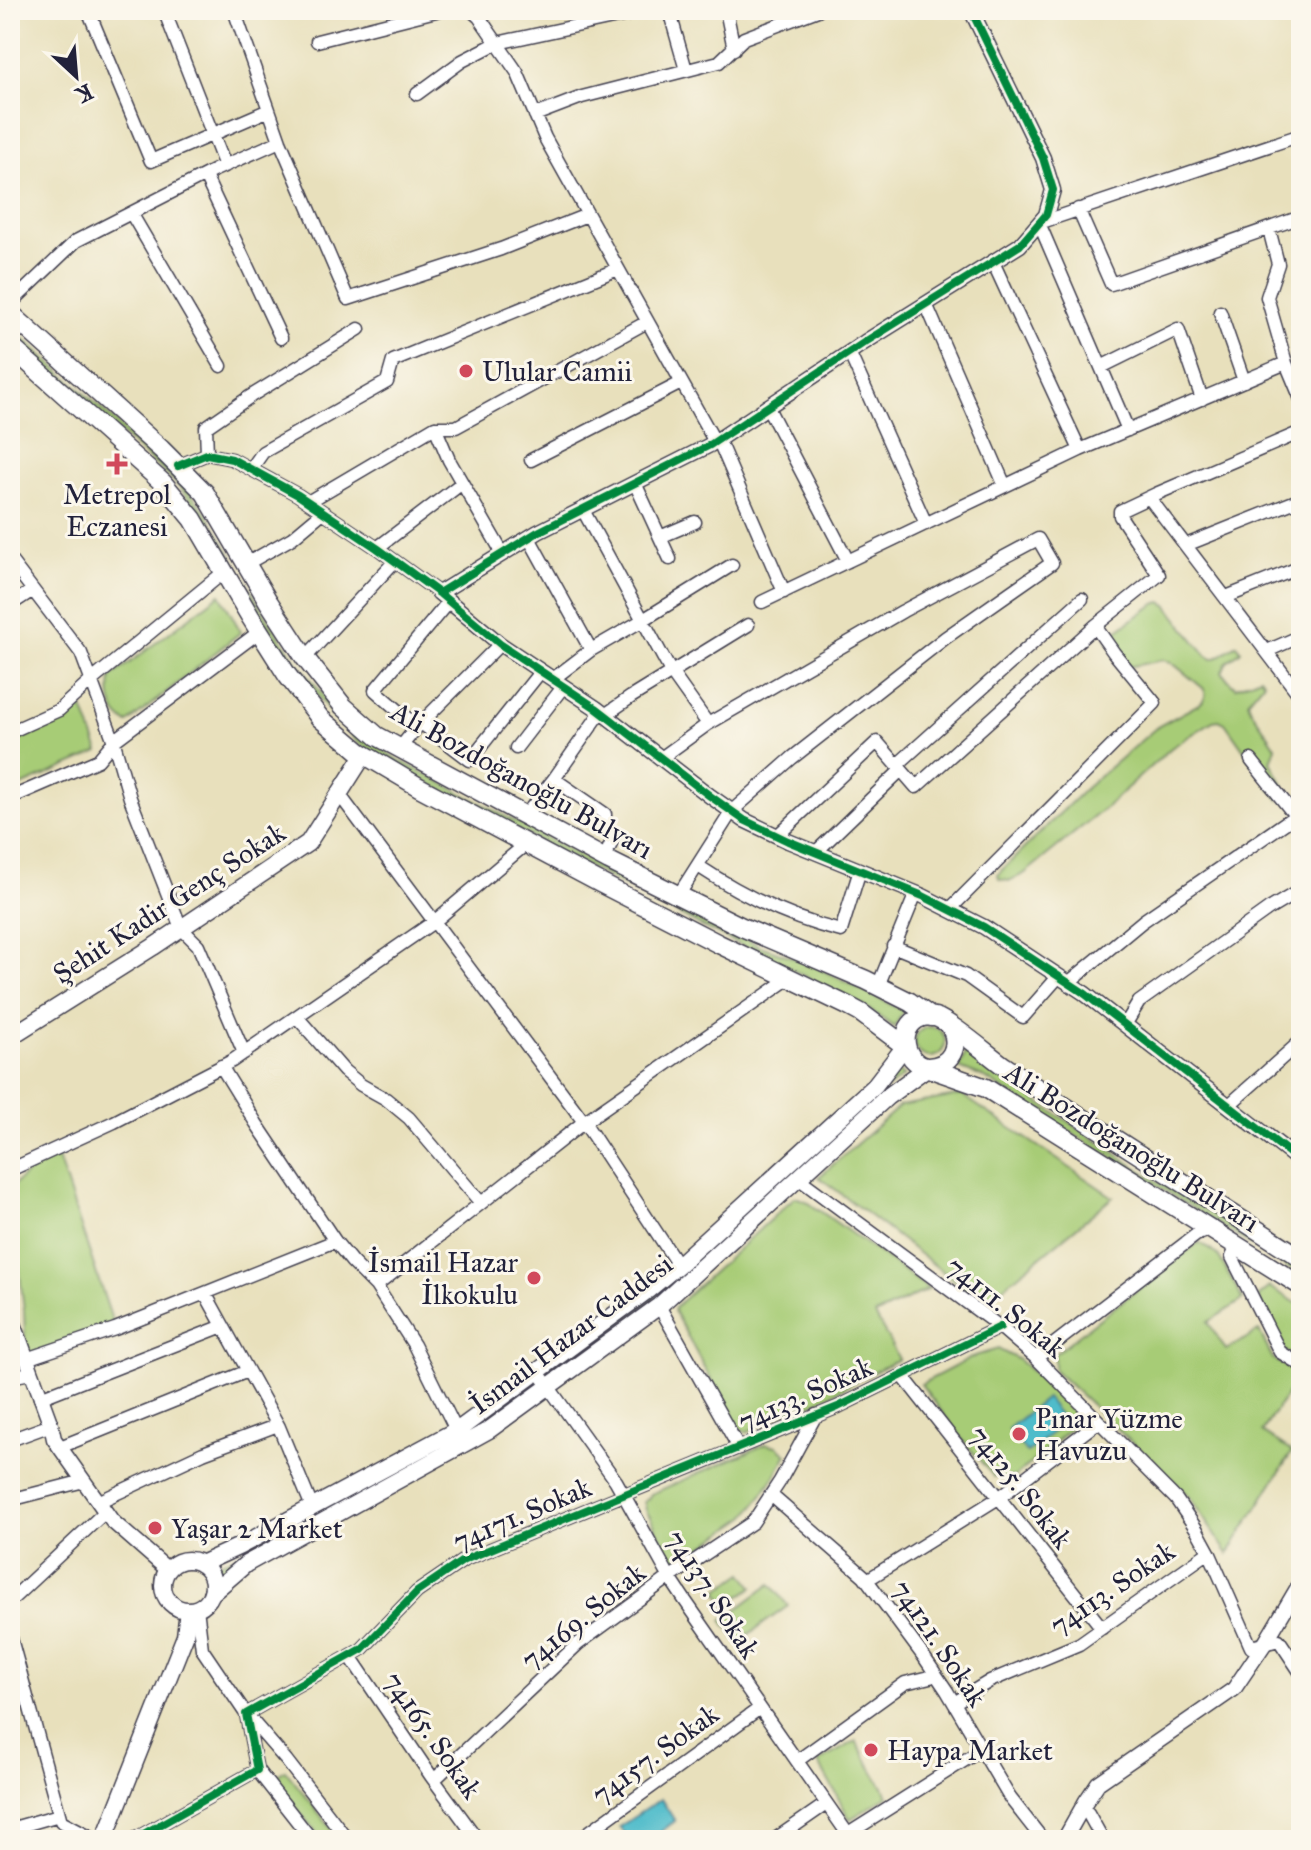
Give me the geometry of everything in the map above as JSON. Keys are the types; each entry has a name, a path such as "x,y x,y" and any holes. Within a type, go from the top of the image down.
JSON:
{"main road":[{"name":"Ali Bozdoğanoğlu Bulvarı","path":"10,313 205,493 305,658 343,706 377,736 678,896 878,986 931,1017"},
{"name":"Ali Bozdoğanoğlu Bulvarı","path":"10,346 163,483 193,519 287,675 320,718 364,755 526,844 861,1013 905,1046"},
{"name":"Şehit Kadir Genç Sokak","path":"10,1037 308,843 364,755"},
{"path":"931,1017 950,1026 955,1038 950,1058 928,1067 913,1060 905,1046 905,1037 913,1023 931,1017"},
{"name":"Ali Bozdoğanoğlu Bulvarı","path":"950,1026 1004,1065 1301,1258"},
{"name":"İsmail Hazar Caddesi","path":"211,1594 246,1564 489,1430 543,1379 678,1265 875,1085 905,1046"},
{"name":"Ali Bozdoğanoğlu Bulvarı","path":"928,1067 986,1088 1301,1286"},
{"name":"İsmail Hazar Caddesi","path":"201,1564 456,1430 659,1306 887,1097 928,1067"},
{"path":"180,1561 201,1564 212,1580 211,1594 203,1605 181,1609 168,1600 163,1585 168,1570 180,1561"},
{"path":"104,1840 185,1636 192,1609"}],"street":[{"path":"88,10 151,161 269,110"},
{"path":"164,10 225,166"},
{"path":"234,10 280,141 348,299 501,249 587,215"},
{"path":"317,41 440,10"},
{"path":"471,10 517,72 545,138 681,383 717,440 784,592"},
{"path":"417,94 462,61 497,43 650,10"},
{"path":"669,10 686,70"},
{"path":"726,10 734,49"},
{"path":"535,115 582,97 719,62 744,38 818,10"},
{"path":"732,565 591,650 552,679 470,760 375,690 444,597 503,554 717,440 849,352 1020,245 1046,215 1053,190 1043,158 971,10"},
{"path":"1039,223 1301,135"},
{"path":"10,304 76,241 280,141"},
{"path":"205,176 281,338"},
{"path":"1078,209 1111,284 1301,217"},
{"path":"131,213 221,366"},
{"path":"1039,223 1128,430"},
{"path":"1269,229 1278,264 1267,297 1286,363 1301,399"},
{"path":"993,262 1080,450"},
{"path":"251,469 263,452 387,382 393,361 618,269"},
{"path":"926,304 1005,486"},
{"path":"1220,312 1244,381"},
{"path":"308,502 435,427 456,427 647,322"},
{"path":"207,454 206,427 359,329"},
{"path":"1101,367 1178,329 1202,399"},
{"path":"849,352 926,524"},
{"path":"762,602 1080,450 1286,363"},
{"path":"531,460 681,383"},
{"path":"767,406 848,561"},
{"path":"435,427 449,460 503,554"},
{"path":"777,836 877,742 916,787 1095,626 1159,575 1120,516 1120,511 1301,432"},
{"path":"178,466 207,454 232,459 308,502 395,561 500,644 603,714 744,820 916,893 984,927 1125,1025 1301,1162"},
{"path":"377,548 462,483"},
{"path":"635,483 670,559"},
{"path":"1156,494 1151,500 1301,697"},
{"path":"1186,545 1301,499"},
{"path":"583,510 671,672 708,724"},
{"path":"246,564 292,538 323,512"},
{"path":"660,537 695,522"},
{"path":"529,538 591,650"},
{"path":"661,758 708,724 903,611 1038,539 1052,563 945,638 792,758 732,811 678,896"},
{"path":"10,560 81,653 114,741 130,798 181,928 198,945 244,1053"},
{"path":"305,658 395,561"},
{"path":"1226,597 1301,567"},
{"path":"10,732 59,710 224,572"},
{"path":"10,605 33,590"},
{"path":"816,852 899,767 1082,599"},
{"path":"525,816 603,714 748,625"},
{"path":"950,909 1155,703 1095,626"},
{"path":"10,798 98,760 114,741 259,632"},
{"path":"1267,651 1301,636"},
{"path":"399,749 500,644"},
{"path":"516,748 552,679"},
{"path":"970,700 986,722"},
{"path":"893,946 966,976 1023,1017 1064,980 1143,921 1298,819 1251,760"},
{"path":"554,779 605,814 605,826 615,835 609,848"},
{"path":"339,794 584,1122 678,1265"},
{"path":"10,1170 114,1122 244,1053 435,921 526,844"},
{"path":"698,866 731,888 810,924 841,931 860,870"},
{"path":"1125,1025 1139,1002 1269,909 1301,890"},
{"path":"878,986 916,893"},
{"path":"376,1286 584,1122 790,978"},
{"path":"297,1017 344,1071 409,1118 481,1203"},
{"path":"1228,1106 1301,1041"},
{"path":"221,1066 335,1241 376,1286 414,1345 456,1430"},
{"name":"74111. Sokak","path":"798,1178 1000,1327 1036,1358 1176,1499 1209,1552 1251,1647 1265,1643"},
{"path":"10,1205 10,1219"},
{"path":"1036,1358 1196,1235 1211,1229"},
{"path":"10,1377 115,1329 335,1241"},
{"path":"1237,1246 1232,1257 1280,1352 1301,1365"},
{"path":"205,1293 278,1425 312,1507"},
{"path":"659,1306 739,1448"},
{"path":"10,1313 54,1439 112,1521 168,1570"},
{"path":"40,1398 223,1326"},
{"name":"74133. Sokak","path":"624,1494 838,1407 1000,1327"},
{"path":"60,1447 248,1371"},
{"name":"74125. Sokak","path":"902,1375 1102,1628"},
{"name":"74137. Sokak","path":"543,1379 624,1494 670,1578 850,1837"},
{"name":"74169. Sokak","path":"434,1780 578,1644 753,1522 795,1456 816,1415"},
{"path":"867,1580 1000,1497 1098,1422"},
{"path":"10,1440 51,1425"},
{"path":"10,1601 102,1507 203,1453 278,1425"},
{"path":"10,1500 84,1481"},
{"name":"74171. Sokak","path":"246,1714 362,1649 417,1592 464,1560 624,1494"},
{"name":"74121. Sokak","path":"771,1495 867,1580 935,1674 1010,1798 1043,1840"},
{"name":"74113. Sokak","path":"954,1703 990,1681 1079,1644 1209,1552"},
{"path":"1064,1840 1098,1783 1234,1689 1301,1582"},
{"path":"192,1609 202,1649 246,1714 348,1840"},
{"path":"10,1635 61,1821 97,1840"},
{"path":"1265,1643 1279,1640 1301,1673"},
{"name":"74165. Sokak","path":"350,1656 478,1840"},
{"path":"797,1761 905,1683 935,1674"},
{"name":"74157. Sokak","path":"578,1840 760,1708"},
{"path":"246,1714 257,1770 312,1840"},
{"path":"850,1837 981,1750"},
{"path":"133,1840 257,1770"},
{"path":"774,1840 826,1804"},
{"path":"1081,1810 1088,1813 1103,1840"},
{"path":"10,1829 59,1815"}],"green space":[{"path":"10,326 180,480 207,514 293,657 339,715 364,737 397,759 666,901 760,946 806,962 904,1011 894,1027 864,1006 699,925 358,743 289,660 258,613 203,516 176,483 10,334"},
{"path":"220,594 241,632 128,723 117,715 112,703 111,677"},
{"path":"1161,602 1167,605 1212,659 1237,644 1241,651 1226,663 1222,672 1236,687 1260,677 1264,682 1248,701 1276,747 1271,762 1284,787 1279,800 1225,723 1213,721 1171,748 1105,808 1024,874 1009,881 999,879 1001,871 1086,788 1157,727 1204,699 1203,688 1171,662 1163,660 1128,667 1106,638"},
{"path":"83,708 99,752 10,791 10,744"},
{"path":"930,1027 936,1028 944,1036 944,1048 936,1056 930,1057 924,1056 916,1048 915,1042 916,1036 924,1028"},
{"path":"966,1051 1151,1177 1301,1270 1301,1276 985,1078 959,1068"},
{"path":"896,1070 904,1076 882,1092 646,1305 554,1372 552,1370 644,1303"},
{"path":"962,1095 1113,1197 984,1303 819,1177 900,1106"},
{"path":"55,1149 115,1329 26,1359 24,1310 10,1188"},
{"path":"795,1197 806,1201 929,1289 875,1315 899,1359 811,1405 803,1403 747,1432 736,1427 674,1311"},
{"path":"1199,1242 1218,1255 1243,1300 1208,1322 1226,1350 1259,1331 1273,1359 1299,1375 1262,1432 1292,1452 1228,1554 1188,1495 1054,1370 1054,1354"},
{"path":"1270,1287 1301,1306 1301,1361 1281,1349 1258,1297"},
{"path":"998,1349 1019,1360 1073,1409 1074,1425 1015,1477 994,1477 921,1384 975,1356"},
{"path":"525,1391 465,1435 245,1555 217,1575 213,1565 244,1553 464,1433"},
{"path":"766,1444 777,1446 787,1454 747,1516 676,1565 644,1501 651,1494"},
{"path":"743,1573 753,1587 727,1605 717,1591"},
{"path":"771,1584 788,1606 738,1642 722,1620"},
{"path":"856,1741 888,1796 850,1819 818,1762"},
{"path":"285,1770 340,1840 322,1840 273,1779"}],"water":[{"path":"1046,1398 1065,1422 1027,1453 1008,1429"},
{"path":"661,1799 675,1821 650,1840 629,1840 619,1827"}],"cycle path":[{"path":"439,593 538,532 710,445 865,342 1020,245 1046,215 1053,190 1043,158 971,10"},
{"path":"178,466 207,454 232,459 298,495 439,593 500,644 596,708 744,820 923,896 984,927 1084,993 1301,1162"},
{"path":"133,1840 257,1770 246,1714 362,1649 417,1592 464,1560 838,1407 1000,1327"}],"place":[{"name":"Ulular Camii","path":"466,371"},
{"name":"Metrepol Eczanesi","path":"117,464"},
{"name":"İsmail Hazar İlkokulu","path":"534,1278"},
{"name":"Pınar Yüzme Havuzu","path":"1019,1434"},
{"name":"Yaşar 2 Market","path":"155,1528"},
{"name":"Haypa Market","path":"871,1750"}]}
